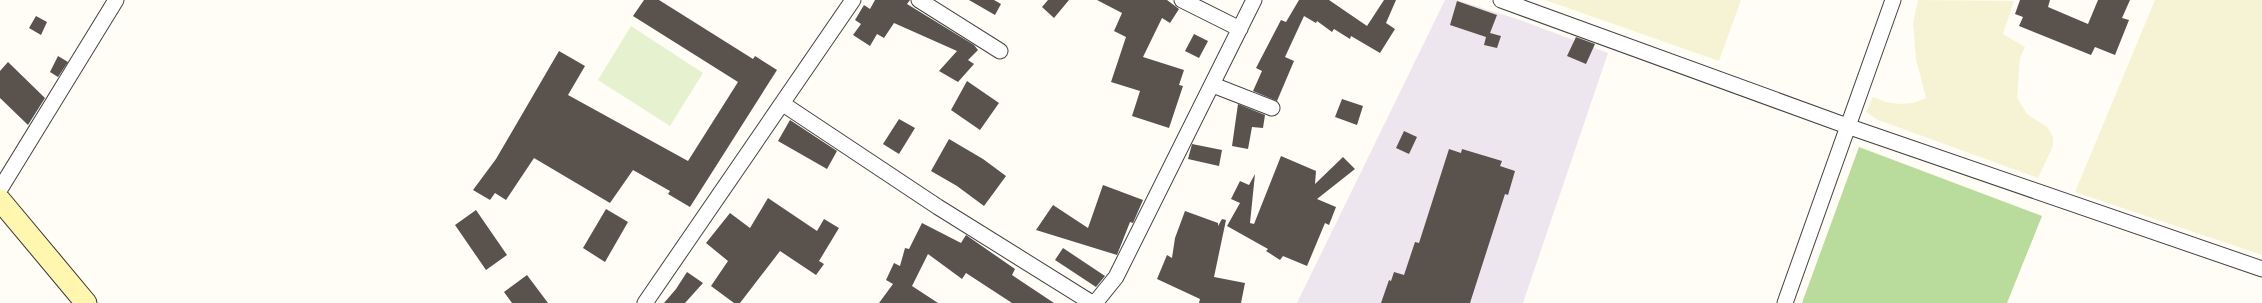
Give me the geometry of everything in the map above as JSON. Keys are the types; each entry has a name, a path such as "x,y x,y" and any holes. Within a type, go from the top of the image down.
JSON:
{"street":[{"path":"0,189 116,0"},
{"path":"645,303 853,0"},
{"path":"919,0 1000,50"},
{"path":"1182,0 1240,29"},
{"path":"783,104 938,207 1094,303 1116,277 1213,85 1254,0"},
{"path":"1501,0 1847,126 2262,269"},
{"path":"1785,303 1893,0"},
{"path":"1213,85 1272,108"},
{"path":"0,200 86,303"}],"shaded area":[{"path":"1445,0 1457,0 1520,20 1608,53 1523,303 1297,303"},
{"path":"1545,0 1741,0 1719,61"},
{"path":"1918,0 2014,1 2003,34 2025,47 2020,58 2017,98 2027,114 2048,128 2053,137 2053,146 2038,178 1878,120 1866,112 1873,97 1886,102 1900,104 1913,103 1926,98 1916,59 1913,23"},
{"path":"2155,0 2262,0 2262,255 2075,192"}],"green space":[{"path":"631,26 703,73 670,126 598,80"},
{"path":"1859,147 2042,216 2007,303 1802,303"}],"building":[{"path":"644,0 659,0 753,59 755,56 777,70 690,207 668,194 670,191 633,170 610,203 534,158 506,200 495,193 490,200 473,190 496,159 559,51 585,66 568,95 688,161 738,82 633,16"},
{"path":"875,0 910,0 907,4 974,45 978,50 968,60 974,64 958,82 939,71 957,51 894,23 884,38 877,34 870,46 853,35 861,24 855,20 864,5 870,9"},
{"path":"969,0 994,0 1001,4 995,15"},
{"path":"1048,0 1069,0 1054,18 1042,7"},
{"path":"1097,0 1167,0 1179,9 1170,23 1162,18 1143,57 1184,70 1179,85 1183,86 1169,128 1132,116 1140,91 1111,82 1126,37 1114,31 1122,13"},
{"path":"1299,0 1329,0 1367,26 1384,0 1396,0 1386,23 1395,29 1380,53 1351,36 1350,39 1334,29 1332,32 1317,21 1316,23 1304,16 1285,57 1294,61 1277,101 1253,91 1262,71 1256,68 1281,20 1286,22"},
{"path":"2020,0 2050,0 2048,7 2088,24 2098,0 2130,0 2122,18 2129,20 2115,55 2095,47 2091,55 2019,26 2023,17 2015,14"},
{"path":"1457,1 1497,15 1490,33 1501,36 1497,48 1484,45 1486,37 1450,25"},
{"path":"36,16 47,22 41,35 29,28"},
{"path":"1194,34 1208,41 1199,58 1185,51"},
{"path":"1576,37 1595,44 1586,64 1567,56"},
{"path":"58,56 68,62 58,77 50,72"},
{"path":"8,62 45,98 28,125 0,98 0,71"},
{"path":"967,81 999,103 980,130 951,110"},
{"path":"1342,99 1363,106 1357,125 1335,117"},
{"path":"1238,104 1265,115 1263,128 1252,127 1248,149 1232,146"},
{"path":"899,119 915,128 899,154 883,144"},
{"path":"790,120 837,151 827,169 778,141"},
{"path":"1404,131 1417,137 1409,154 1396,148"},
{"path":"949,139 983,159 1006,176 984,206 957,186 931,171"},
{"path":"1192,144 1222,150 1219,166 1188,159"},
{"path":"1449,149 1461,153 1462,149 1502,161 1500,166 1515,171 1508,195 1505,194 1470,303 1381,303 1389,280 1391,281 1394,272 1404,275 1415,242 1419,243"},
{"path":"1281,156 1316,171 1315,184 1343,157 1355,169 1317,199 1336,207 1329,225 1325,223 1307,266 1283,256 1280,260 1266,251 1268,249 1227,226 1240,203 1231,199 1240,181 1249,185 1255,174 1250,223 1254,224"},
{"path":"1103,185 1143,200 1133,223 1130,222 1117,255 1036,230 1053,205 1088,228"},
{"path":"768,198 817,231 824,219 839,228 819,261 824,264 816,275 780,251 740,303 734,303 711,286 728,261 706,243 730,213 750,228"},
{"path":"606,209 628,222 605,262 583,248"},
{"path":"476,210 507,255 486,270 455,225"},
{"path":"1185,211 1218,223 1218,226 1222,219 1226,220 1214,277 1245,283 1241,303 1199,303 1200,299 1157,279 1167,255 1172,258 1175,238"},
{"path":"922,223 961,243 966,235 1015,269 1012,275 1054,303 1012,303 966,273 962,279 928,254 912,286 938,303 879,303 893,284 886,280 894,263 900,266 905,248 909,249"},
{"path":"1063,248 1105,276 1096,287 1055,260"},
{"path":"687,272 703,283 685,303 664,303 676,289"},
{"path":"527,275 548,303 512,303 504,292"}]}
